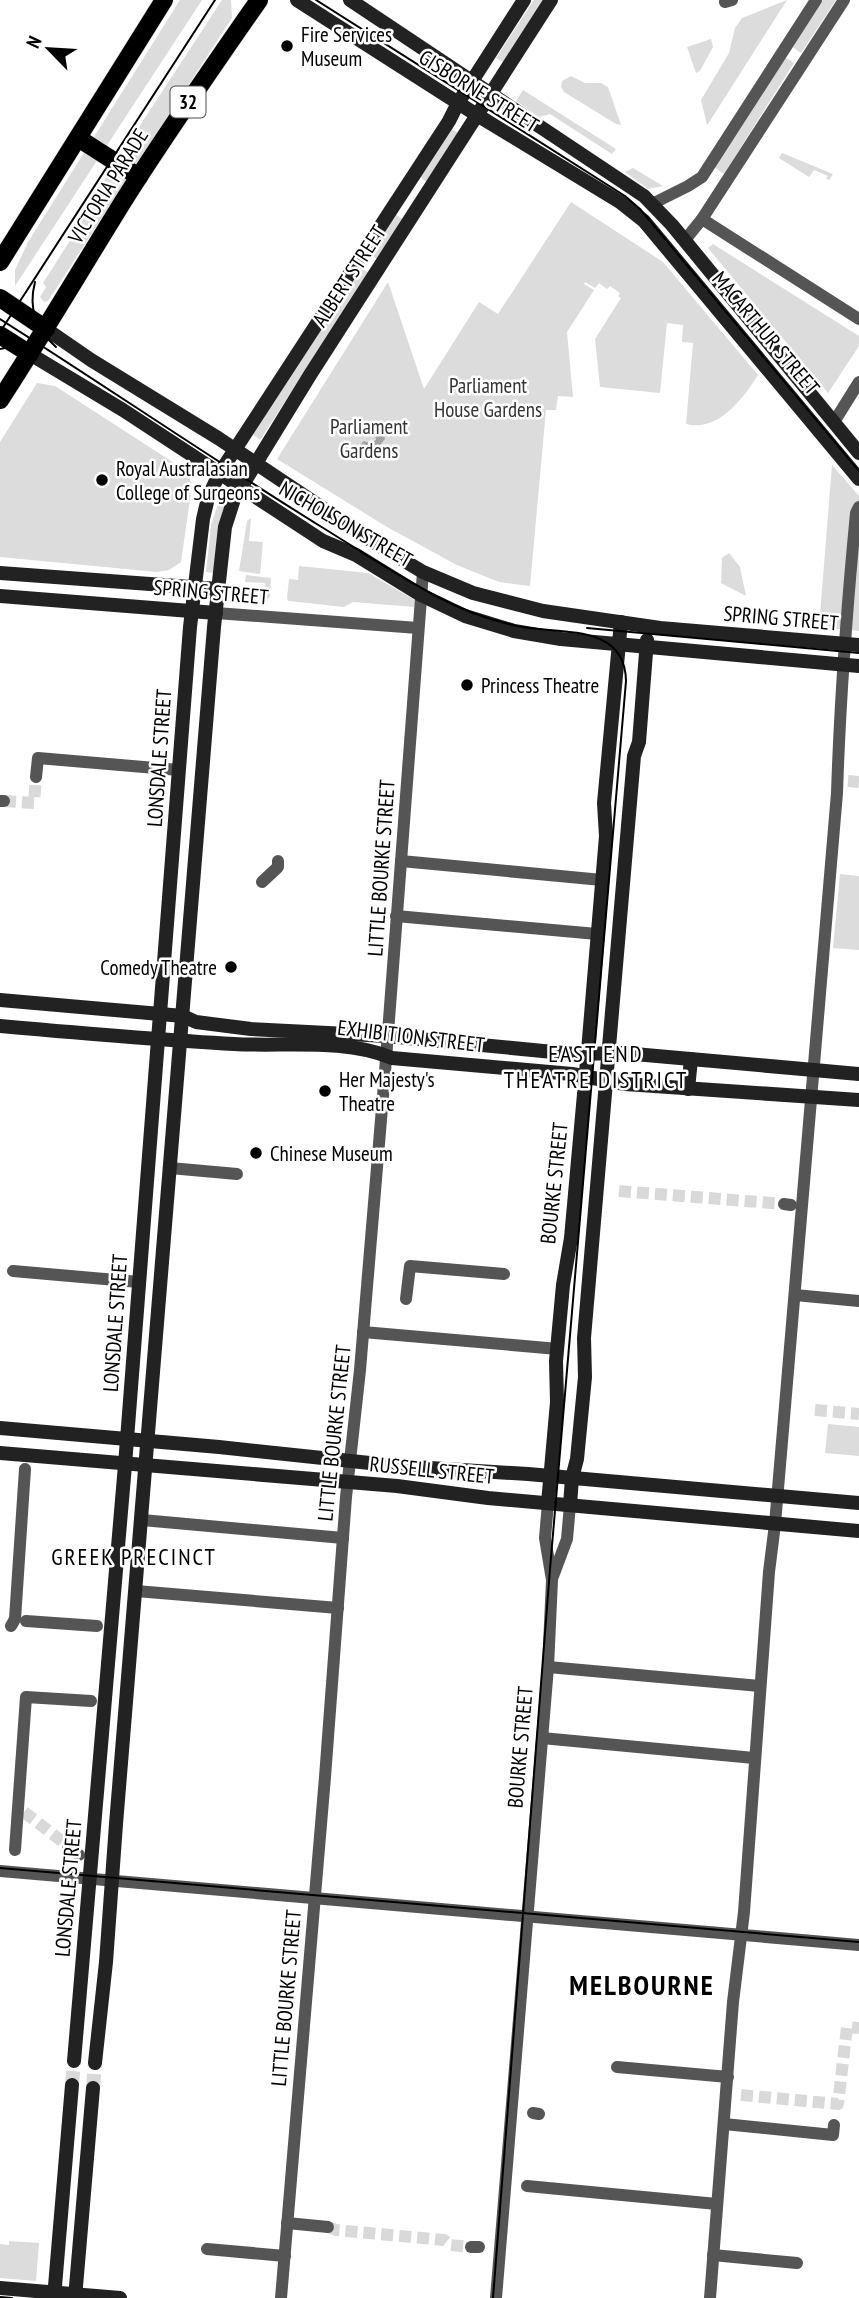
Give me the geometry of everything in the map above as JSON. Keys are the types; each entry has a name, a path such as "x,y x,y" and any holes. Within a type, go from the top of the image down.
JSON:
{"main road":[{"path":"0,262 164,0"},
{"path":"238,0 241,16 239,30"},
{"name":"VICTORIA PARADE","path":"0,400 139,177 259,0"},
{"path":"78,138 139,177"},
{"name":"NICHOLSON STREET","path":"0,298 46,329"},
{"name":"NICHOLSON STREET","path":"0,335 30,354"}],"street":[{"name":"GISBORNE STREET","path":"297,0 477,116 620,202 639,217"},
{"name":"GISBORNE STREET","path":"350,0 630,186 652,204"},
{"name":"ALBERT STREET","path":"194,587 205,508 219,474 393,209 524,0"},
{"name":"ALBERT STREET","path":"218,589 227,518 255,463 551,0"},
{"path":"639,217 652,204 695,182 708,169 816,0"},
{"path":"671,251 685,240 702,219 844,0"},
{"path":"785,49 804,61"},
{"path":"708,169 726,182"},
{"name":"MACARTHUR STREET","path":"652,204 685,240 859,453"},
{"path":"393,209 411,219"},
{"name":"MACARTHUR STREET","path":"639,217 671,251 859,479"},
{"path":"702,219 859,319"},
{"path":"362,256 379,268"},
{"name":"NICHOLSON STREET","path":"46,329 423,572 473,593 532,609"},
{"name":"NICHOLSON STREET","path":"30,354 124,410 326,543 356,555 421,594 465,616 489,625 539,636"},
{"path":"769,370 781,357"},
{"path":"824,436 859,382"},
{"path":"806,413 819,403"},
{"path":"710,2298 813,1070 843,780 844,665 852,645 856,513 859,507"},
{"name":"LITTLE BOURKE STREET","path":"281,2298 347,1482 363,1332 386,1055 423,572"},
{"name":"SPRING STREET","path":"0,573 218,589"},
{"name":"LONSDALE STREET","path":"74,2062 125,1465 194,587"},
{"name":"LONSDALE STREET","path":"95,2063 102,2010 218,589"},
{"name":"SPRING STREET","path":"0,596 418,628"},
{"name":"SPRING STREET","path":"532,609 649,626 852,645"},
{"name":"BOURKE STREET","path":"496,2298 548,1667 552,1580 545,1538 557,1402 558,1349 563,1285 571,1238 606,836 604,803 621,622"},
{"name":"BOURKE STREET","path":"552,1580 567,1539 572,1478 577,1460 585,1377 584,1338 634,756 639,742 649,626"},
{"name":"SPRING STREET","path":"539,636 859,666"},
{"path":"36,777 38,758 179,770"},
{"path":"178,786 201,788"},
{"path":"262,883 278,867 278,861"},
{"path":"401,861 602,880"},
{"path":"170,892 193,893"},
{"path":"396,916 597,934"},
{"name":"EXHIBITION STREET","path":"0,1000 183,1016 196,1022 251,1029 387,1036 587,1054 609,1052 859,1074"},
{"path":"43,1030 47,1004"},
{"path":"123,1037 125,1011"},
{"name":"EXHIBITION STREET","path":"0,1026 181,1041 290,1044 374,1051 392,1058 585,1076 606,1081 859,1100"},
{"path":"478,1065 479,1045"},
{"path":"688,1089 691,1059"},
{"path":"170,1168 237,1174"},
{"path":"143,1231 165,1234"},
{"path":"406,1299 410,1266 504,1275"},
{"path":"13,1271 139,1282"},
{"path":"795,1295 859,1301"},
{"path":"136,1322 158,1324"},
{"path":"363,1332 558,1349"},
{"path":"129,1414 151,1416"},
{"name":"RUSSELL STREET","path":"0,1428 398,1466 551,1476 859,1503"},
{"path":"53,1458 55,1433"},
{"name":"RUSSELL STREET","path":"0,1453 397,1486 548,1503 859,1531"},
{"path":"283,1478 285,1454"},
{"path":"397,1486 398,1466"},
{"path":"11,1626 15,1619 25,1469"},
{"path":"142,1520 343,1538"},
{"path":"136,1591 338,1608"},
{"path":"26,1620 97,1626"},
{"path":"108,1667 129,1669"},
{"path":"548,1667 760,1686"},
{"path":"15,1850 21,1809 26,1697 90,1701"},
{"path":"104,1721 125,1723"},
{"path":"542,1738 754,1758"},
{"path":"94,1822 116,1824"},
{"path":"68,1846 79,1855"},
{"path":"0,1871 859,1945"},
{"path":"617,2067 728,2077"},
{"path":"54,2295 72,2085"},
{"path":"75,2296 93,2088"},
{"path":"727,2093 741,2095"},
{"path":"724,2124 833,2135 834,2125"},
{"path":"527,2186 718,2204"},
{"path":"287,2223 328,2227"},
{"path":"207,2249 285,2256"},
{"path":"713,2255 797,2263"},
{"path":"0,2287 54,2295 121,2298"}],"green space":[{"path":"180,0 202,0 15,286 15,270 28,242"},
{"path":"222,0 231,0 232,18 48,301 44,302 40,297 46,287 43,283 78,228 75,225"},
{"path":"534,0 547,0 506,64 496,58"},
{"path":"787,0 707,125 701,100 729,53 735,28 742,18"},
{"path":"821,0 836,0 801,53 791,46"},
{"path":"711,39 713,47 700,71 696,73 687,47"},
{"path":"785,57 794,63 724,174 714,167"},
{"path":"571,76 585,83 601,83 608,87 621,125 564,92 562,81"},
{"path":"523,90 616,149 612,154 550,114 539,117 516,101"},
{"path":"452,129 460,134 428,183 420,177"},
{"path":"782,153 833,174 829,180 826,178 828,176 814,170 809,177 779,158"},
{"path":"633,168 663,186 648,189 625,172"},
{"name":"Parliament House Gardens","path":"571,202 663,262 758,375 737,403 719,418 698,425 686,424 693,343 682,342 683,325 667,323 660,393 600,387 595,339 621,298 618,296 620,293 610,286 607,289 599,283 595,288 585,282 584,284 594,290 567,332 573,397 558,396 556,410 546,410 530,586 499,582 457,565 387,527 277,459 388,282 424,389 479,302 498,314"},
{"path":"395,214 404,220 378,260 370,254"},
{"path":"713,244 859,336 859,346 828,393 708,248"},
{"path":"360,267 369,273 260,440 252,434"},
{"path":"37,383 55,386 188,472 192,485 181,562 169,570 157,572 0,557 0,442"},
{"path":"832,465 859,496 859,631 819,627"},
{"path":"221,495 231,501 214,573 206,572 211,525"},
{"path":"251,518 249,541 263,542 260,574 239,571 247,521"},
{"path":"729,553 740,567 746,596 721,583 722,558"},
{"path":"299,566 368,573 415,600 414,607 353,602 344,607 289,601 289,579 298,580"},
{"path":"246,575 271,578 270,597 243,598 243,594 264,595 265,583 245,582"},
{"path":"840,874 859,876 859,950 833,948"},
{"path":"828,1424 859,1427 859,1456 825,1453"},
{"path":"9,2241 39,2243 36,2281 0,2278 0,2244 9,2245"}],"shaded area":[{"path":"369,422 380,428 385,439 374,449 361,449 360,445 364,441 370,443 376,440 375,433 369,430 363,436 358,435 356,430"}],"tunnel":[{"path":"4,801 34,803 36,777"},
{"path":"848,781 859,782"},
{"path":"619,1191 784,1204"},
{"path":"815,1410 859,1414"},
{"path":"24,1812 68,1846"},
{"path":"741,2095 838,2104 847,2027 859,2028"},
{"path":"72,2085 74,2061"},
{"path":"93,2088 95,2063"},
{"path":"328,2227 444,2240 450,2245 471,2247"}],"tram line":[{"path":"0,332 215,0"},
{"path":"316,0 625,196 640,209 859,471"},
{"path":"35,282 35,318 43,333 56,347"},
{"path":"0,319 280,501 423,589 457,606 497,621 602,640 614,649 623,662 626,681 550,1569 493,2298"},
{"path":"0,349 24,344 39,347"},
{"path":"587,628 859,653"},
{"path":"0,1868 859,1942"},
{"path":"0,2297 12,2298"}],"place":[{"name":"Fire Services Museum","path":"287,46"},
{"name":"Royal Australasian College of Surgeons","path":"102,480"},
{"name":"Princess Theatre","path":"467,685"},
{"name":"Comedy Theatre","path":"231,967"},
{"name":"Her Majesty's Theatre","path":"325,1091"},
{"name":"Chinese Museum","path":"256,1153"}],"district":[{"name":"EAST END THEATRE DISTRICT","path":"596,1066"},
{"name":"GREEK PRECINCT","path":"134,1556"},
{"name":"MELBOURNE","path":"642,1984"}],"park label":[{"name":"Parliament Gardens","path":"369,438"}]}
